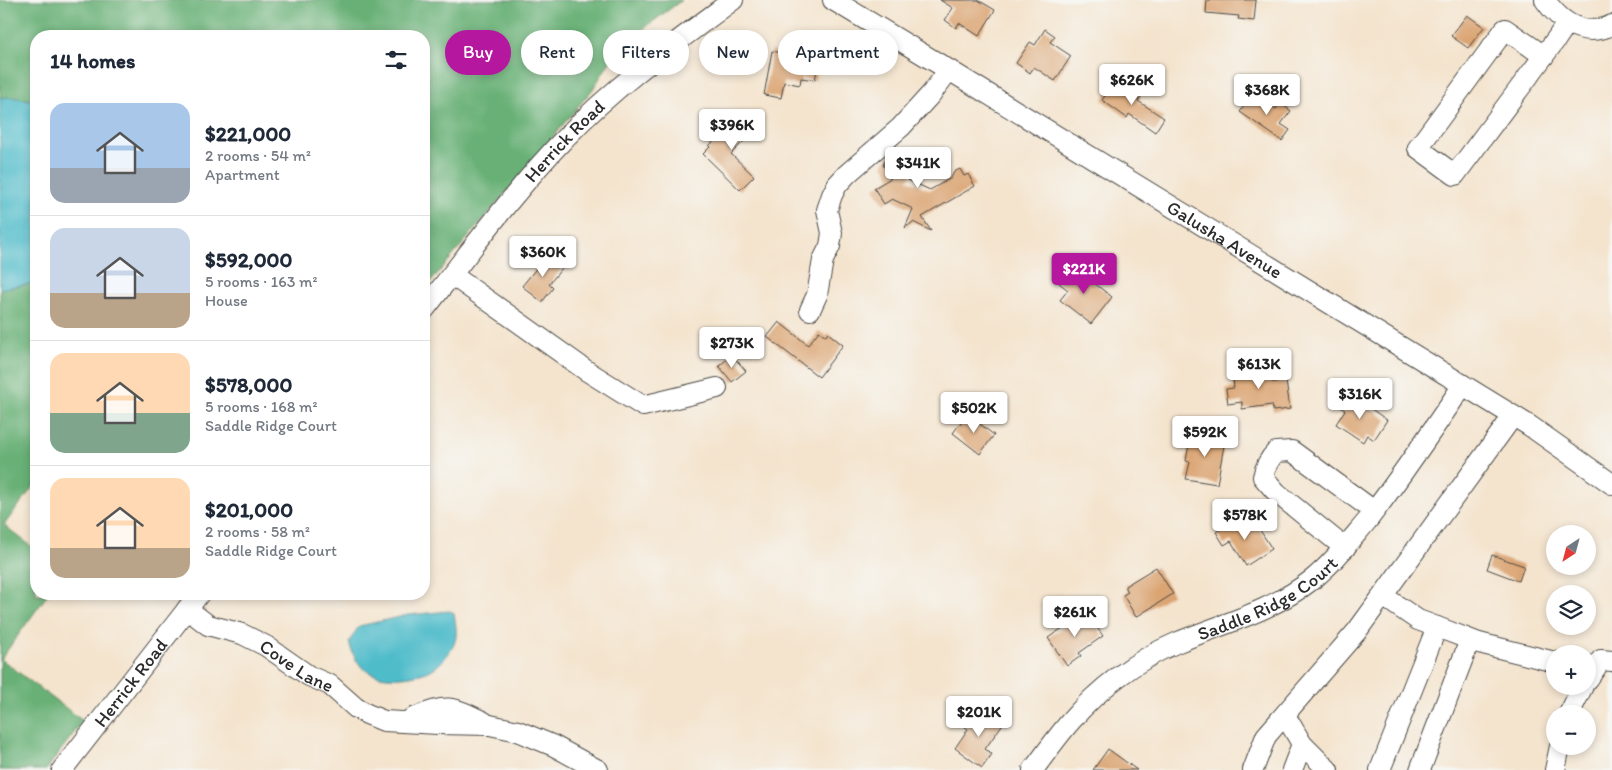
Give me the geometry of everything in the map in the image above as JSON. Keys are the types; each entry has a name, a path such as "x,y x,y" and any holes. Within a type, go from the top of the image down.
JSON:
{"street":[{"name":"Herrick Road","path":"430,302 531,174 601,103 656,56 733,0"},
{"name":"Galusha Avenue","path":"833,0 1513,416 1612,484"},
{"path":"1544,0 1567,23 1580,28 1594,29 1612,25"},
{"path":"1544,56 1505,29 1418,148 1456,175 1544,56 1567,23"},
{"path":"810,310 817,295 823,260 830,246 832,233 827,210 837,185 847,174 901,128 949,70"},
{"path":"452,275 587,371 644,406 717,388"},
{"name":"Saddle Ridge Court","path":"1033,770 1070,721 1093,698 1125,672 1174,644 1236,621 1272,605 1312,579 1337,557 1400,478 1463,385"},
{"path":"1253,770 1266,736 1357,631 1513,416"},
{"path":"1345,548 1276,493 1263,477 1265,467 1272,456 1276,452 1292,451 1374,511"},
{"path":"1382,596 1418,620 1470,640 1546,660"},
{"name":"Herrick Road","path":"62,770 193,602"},
{"name":"Cove Lane","path":"193,602 208,625 242,634 266,646 309,676 330,685 356,708 367,714 384,721 490,725 518,731 554,746 598,770"},
{"path":"1380,770 1437,627"},
{"path":"1420,770 1470,640"},
{"path":"1596,667 1601,660 1612,661"},
{"path":"1285,715 1302,744 1328,770"},
{"path":"1292,770 1302,744"},
{"path":"1555,770 1558,755"}],"green space":[{"path":"0,0 682,0 642,30 603,30 603,73 593,89 430,283 430,30 30,30 30,100 0,98"},
{"path":"30,284 30,491 4,525 30,545 30,600 44,600 1,659 83,721 46,770 0,770 0,289"}],"water":[{"path":"9,97 30,100 30,284 0,289 0,98"},
{"path":"450,611 454,613 455,641 447,656 431,670 416,675 381,676 367,671 355,658 349,642 359,626 408,615"}],"building":[{"path":"940,0 978,0 995,10 979,36 959,23 956,28 945,20 953,8"},
{"path":"1207,0 1256,0 1254,21 1238,19 1239,16 1206,13"},
{"path":"1467,15 1484,27 1468,48 1451,36"},
{"path":"1045,29 1055,36 1050,42 1071,56 1055,81 1034,67 1030,73 1016,63 1030,42 1035,45"},
{"path":"772,51 778,52 778,75 816,75 815,80 801,78 800,85 784,82 781,98 764,95"},
{"path":"1115,81 1141,97 1138,101 1164,118 1155,132 1129,114 1127,118 1102,100"},
{"path":"1253,93 1276,109 1280,103 1291,111 1281,124 1290,130 1282,141 1240,112"},
{"path":"741,112 757,128 731,154 754,176 740,190 703,154"},
{"path":"893,150 912,159 907,170 911,175 908,180 930,190 951,178 954,172 960,169 964,176 968,174 975,186 922,217 931,231 913,222 905,228 913,209 892,199 884,204 874,188 891,178 883,165 889,153"},
{"path":"548,254 563,267 549,284 553,288 542,302 522,286"},
{"path":"1072,266 1112,297 1091,324 1060,300 1068,290 1059,283"},
{"path":"779,322 808,345 819,331 826,336 828,333 843,345 819,377 767,337"},
{"path":"732,355 746,371 732,382 719,366"},
{"path":"1269,363 1272,382 1286,381 1290,409 1273,411 1272,405 1242,409 1242,402 1228,404 1226,389 1234,388 1233,379 1252,377 1250,366"},
{"path":"1347,395 1356,401 1357,399 1387,420 1374,440 1367,435 1363,442 1336,424 1345,410 1339,406"},
{"path":"967,414 994,435 980,454 953,433"},
{"path":"1191,433 1225,440 1217,484 1186,479 1190,462 1186,461"},
{"path":"1236,520 1240,527 1250,520 1255,529 1258,527 1272,549 1246,566 1231,541 1224,545 1216,532"},
{"path":"1492,555 1524,566 1519,581 1487,569"},
{"path":"1156,567 1173,594 1136,617 1123,595 1128,592 1125,586"},
{"path":"1086,612 1103,636 1079,653 1081,656 1067,666 1048,638"},
{"path":"981,711 1002,725 985,749 992,754 982,768 955,748 968,729 965,727 973,715 977,717"},
{"path":"1108,749 1137,770 1093,770"}]}
